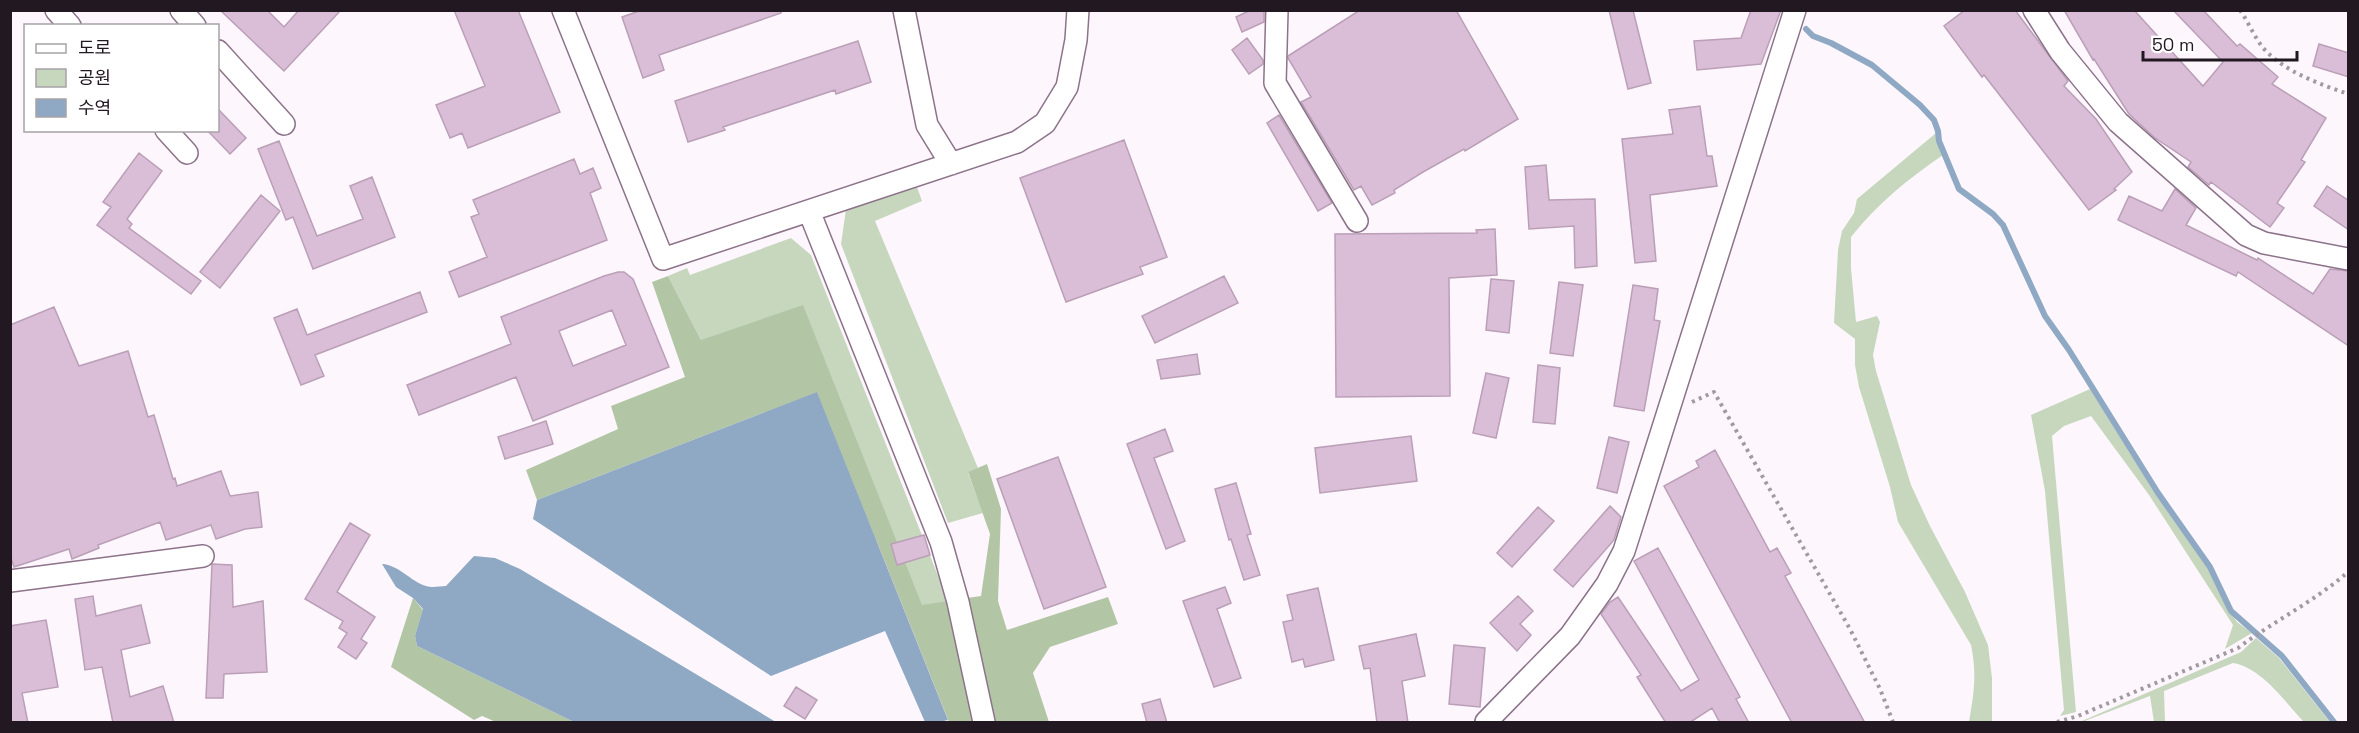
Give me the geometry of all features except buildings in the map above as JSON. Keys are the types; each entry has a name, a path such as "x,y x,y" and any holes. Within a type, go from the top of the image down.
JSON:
{"street":[{"path":"56,10 68,24"},
{"path":"181,10 193,24"},
{"path":"563,10 663,259 1017,142 1045,123 1067,87 1076,40 1078,10"},
{"path":"904,10 927,125 951,164"},
{"path":"1277,10 1275,83 1357,221"},
{"path":"1485,723 1570,636 1607,584 1624,551 1795,10"},
{"path":"2034,10 2060,51 2118,122 2246,236 2264,243 2349,259"},
{"path":"219,52 284,124"},
{"path":"168,132 187,153"},
{"path":"809,211 940,542 958,602 984,723"},
{"path":"10,581 203,556"}],"path":[{"path":"2240,10 2265,50 2284,65 2309,79 2349,94"},
{"path":"1668,414 1714,392 1850,629 1880,689 1893,723"},
{"path":"2057,723 2238,648 2328,590 2349,572"}],"green space":[{"path":"1936,133 1936,141 1943,155 1894,192 1851,237 1851,268 1856,322 1877,316 1880,322 1873,355 1876,371 1911,485 1965,592 1988,645 1992,678 1992,722 1969,722 1974,684 1971,645 1898,522 1890,487 1859,387 1855,365 1855,339 1834,323 1838,250 1842,231 1854,213 1857,199"},
{"path":"917,187 922,201 875,221 978,468 968,473 983,513 948,523 841,244 846,209"},
{"path":"791,238 811,255 948,601 922,606 910,579 701,340 668,276 687,268 690,275"},
{"path":"668,276 701,340 803,305 922,605 948,601 974,722 949,722 817,392 537,500 526,470 618,429 611,406 685,377 652,282"},
{"path":"2090,389 2156,495 2210,571 2230,612 2237,622 2252,633 2225,649 2233,625 2149,495 2091,416 2064,426 2052,436 2076,712 2060,716 2064,710 2045,491 2031,415"},
{"path":"987,464 1001,509 998,601 1007,630 1108,597 1118,624 1050,647 1033,673 1049,722 992,722 967,598 981,596 990,534 968,472"},
{"path":"413,598 423,610 415,636 417,646 574,722 496,722 482,716 474,720 391,667"},
{"path":"2256,638 2279,658 2330,722 2304,722 2263,679 2244,666 2233,663 2164,691 2165,722 2154,722 2150,696 2082,722 2071,722 2082,721 2241,652"}],"water":[{"path":"817,392 948,720 925,722 885,631 771,676 533,519 537,500"},
{"path":"474,556 495,558 520,569 776,722 574,722 417,646 415,636 423,609 413,598 396,587 382,564 394,567 426,586 446,586"}],"waterway":[{"path":"1806,29 1813,36 1872,65 1920,105 1934,120 1939,141 1959,189 1993,214 2003,225 2045,316 2069,350 2158,493 2210,567 2231,611 2282,656 2334,722"}]}
